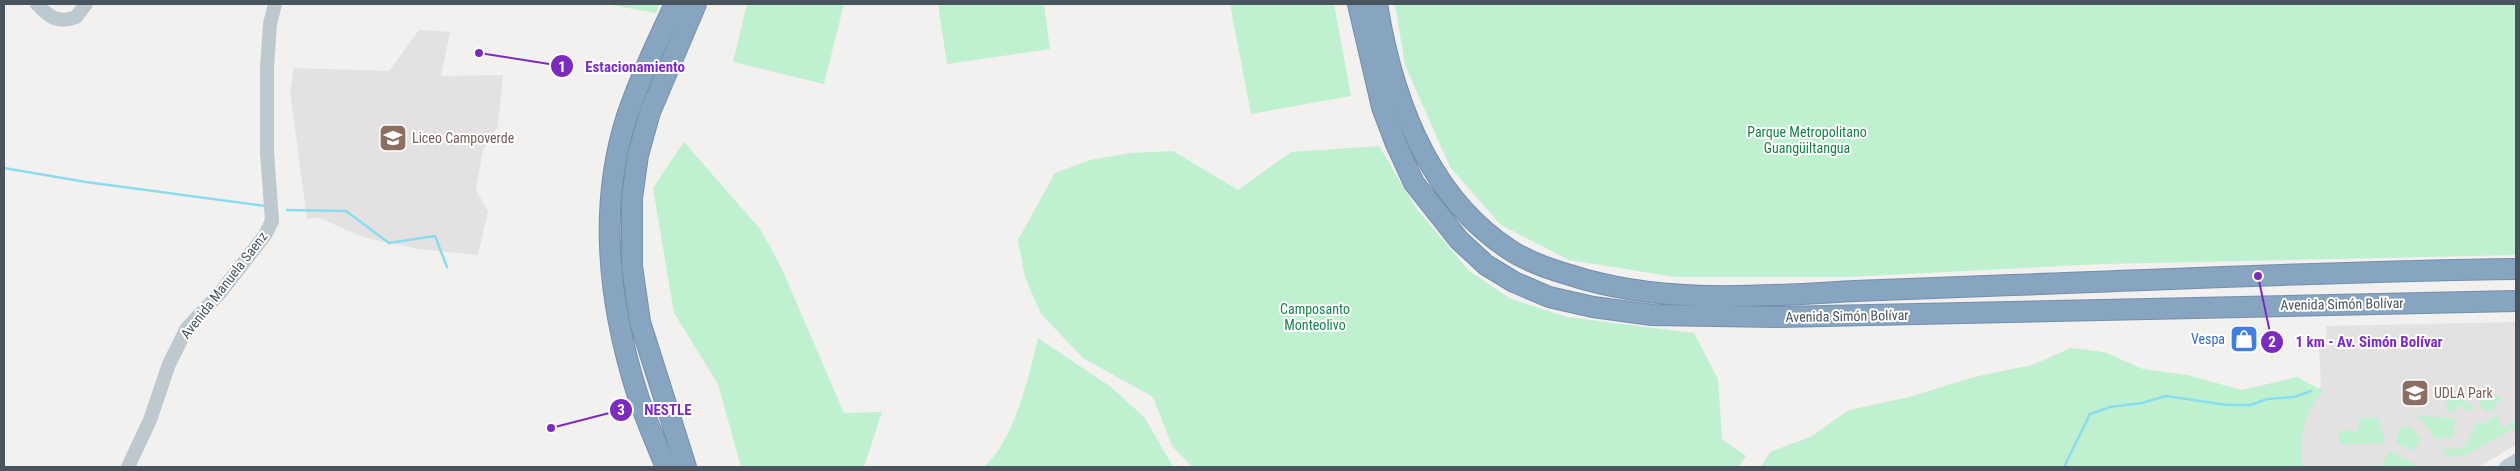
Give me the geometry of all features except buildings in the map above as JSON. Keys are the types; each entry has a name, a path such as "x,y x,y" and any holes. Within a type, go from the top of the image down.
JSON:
{"highway":[{"path":"666,467 636,391 612,276 609,235 612,186 628,115 675,4"},
{"path":"686,467 640,322 632,266 632,198 638,155 650,112 696,4"},
{"name":"Avenida Simón Bolívar","path":"1358,4 1382,107 1414,183 1459,240 1486,265 1514,282 1549,297 1593,307 1652,315 1778,317 2516,301"},
{"name":"Avenida Simón Bolívar","path":"1377,4 1395,88 1409,125 1429,162 1457,202 1482,229 1511,251 1545,267 1600,285 1663,295 1778,296 2016,285 2516,269"}],"street":[{"path":"37,4 51,17 60,21 76,17 86,4"},
{"name":"Avenida Manuela Saenz","path":"128,467 150,420 169,364 187,328 220,293 265,235 272,221 266,152 267,68 270,24 275,4"},
{"path":"2506,467 2516,461"}],"shaded area":[{"name":"Liceo Campoverde","path":"419,30 450,32 441,76 503,75 498,126 483,150 476,190 488,211 478,255 417,249 363,237 319,218 307,219 290,91 294,68 389,71"},
{"name":"UDLA Park","path":"2516,322 2516,445 2478,467 2091,467 2307,399 2321,386 2319,346 2327,337 2326,326"}],"green space":[{"path":"605,4 659,4 656,13"},
{"path":"747,4 844,4 824,84 733,62"},
{"path":"938,4 1044,4 1050,49 947,64"},
{"path":"1230,4 1334,4 1351,96 1251,114"},
{"name":"Parque Metropolitano Guangüiltangua","path":"1395,4 2516,4 2516,255 2102,264 1848,277 1676,277 1569,260 1501,225 1450,167 1405,65"},
{"path":"684,142 760,229 782,269 844,413 882,412 864,467 741,467 718,384 674,313 653,188"},
{"name":"Camposanto Monteolivo","path":"1379,146 1416,208 1469,271 1511,299 1567,317 1694,333 1718,379 1722,439 1746,456 1739,467 1193,467 1172,446 1153,397 1083,358 1041,314 1025,277 1018,240 1055,173 1090,160 1132,153 1173,151 1238,190 1291,152"},
{"path":"1038,338 1111,387 1145,418 1173,467 984,467 995,455 1012,425 1025,389"},
{"path":"2071,348 2104,352 2143,369 2187,375 2242,390 2297,377 2323,391 2311,409 2304,427 2301,446 2302,467 1761,467 1770,452 1812,436 1849,410 1909,397 1978,376 2032,365"},
{"path":"2448,390 2454,392 2456,397 2460,394 2465,396 2466,403 2470,403 2473,406 2471,411 2466,411 2460,404 2452,413 2447,412 2448,403 2444,400 2443,396"},
{"path":"2488,395 2501,397 2501,401 2497,402 2494,410 2487,412 2482,409 2479,403 2482,397"},
{"path":"2494,415 2498,417 2501,427 2507,427 2512,422 2515,422 2516,427 2466,455 2443,457 2444,449 2460,449 2466,446 2476,422 2486,424"},
{"path":"2415,416 2455,418 2454,437 2435,439 2424,422"},
{"path":"2378,417 2385,443 2341,445 2338,433 2349,429 2357,433 2360,418"},
{"path":"2399,428 2412,428 2421,439 2413,451 2396,443"},
{"path":"2390,451 2418,466 2382,467"}],"waterway":[{"path":"4,168 86,182 265,206"},
{"path":"287,210 346,211 389,243 435,236 447,267"},
{"path":"2064,467 2090,414 2110,407 2142,403 2166,396 2227,405 2251,405 2267,399 2294,397 2311,391"}],"place":[{"name":"Estacionamiento","path":"479,53"},
{"name":"Liceo Campoverde","path":"393,138"},
{"name":"1 km - Av. Simón Bolívar","path":"2258,276"},
{"name":"Vespa","path":"2244,339"},
{"name":"UDLA Park","path":"2415,393"},
{"name":"NESTLE","path":"551,428"}]}
